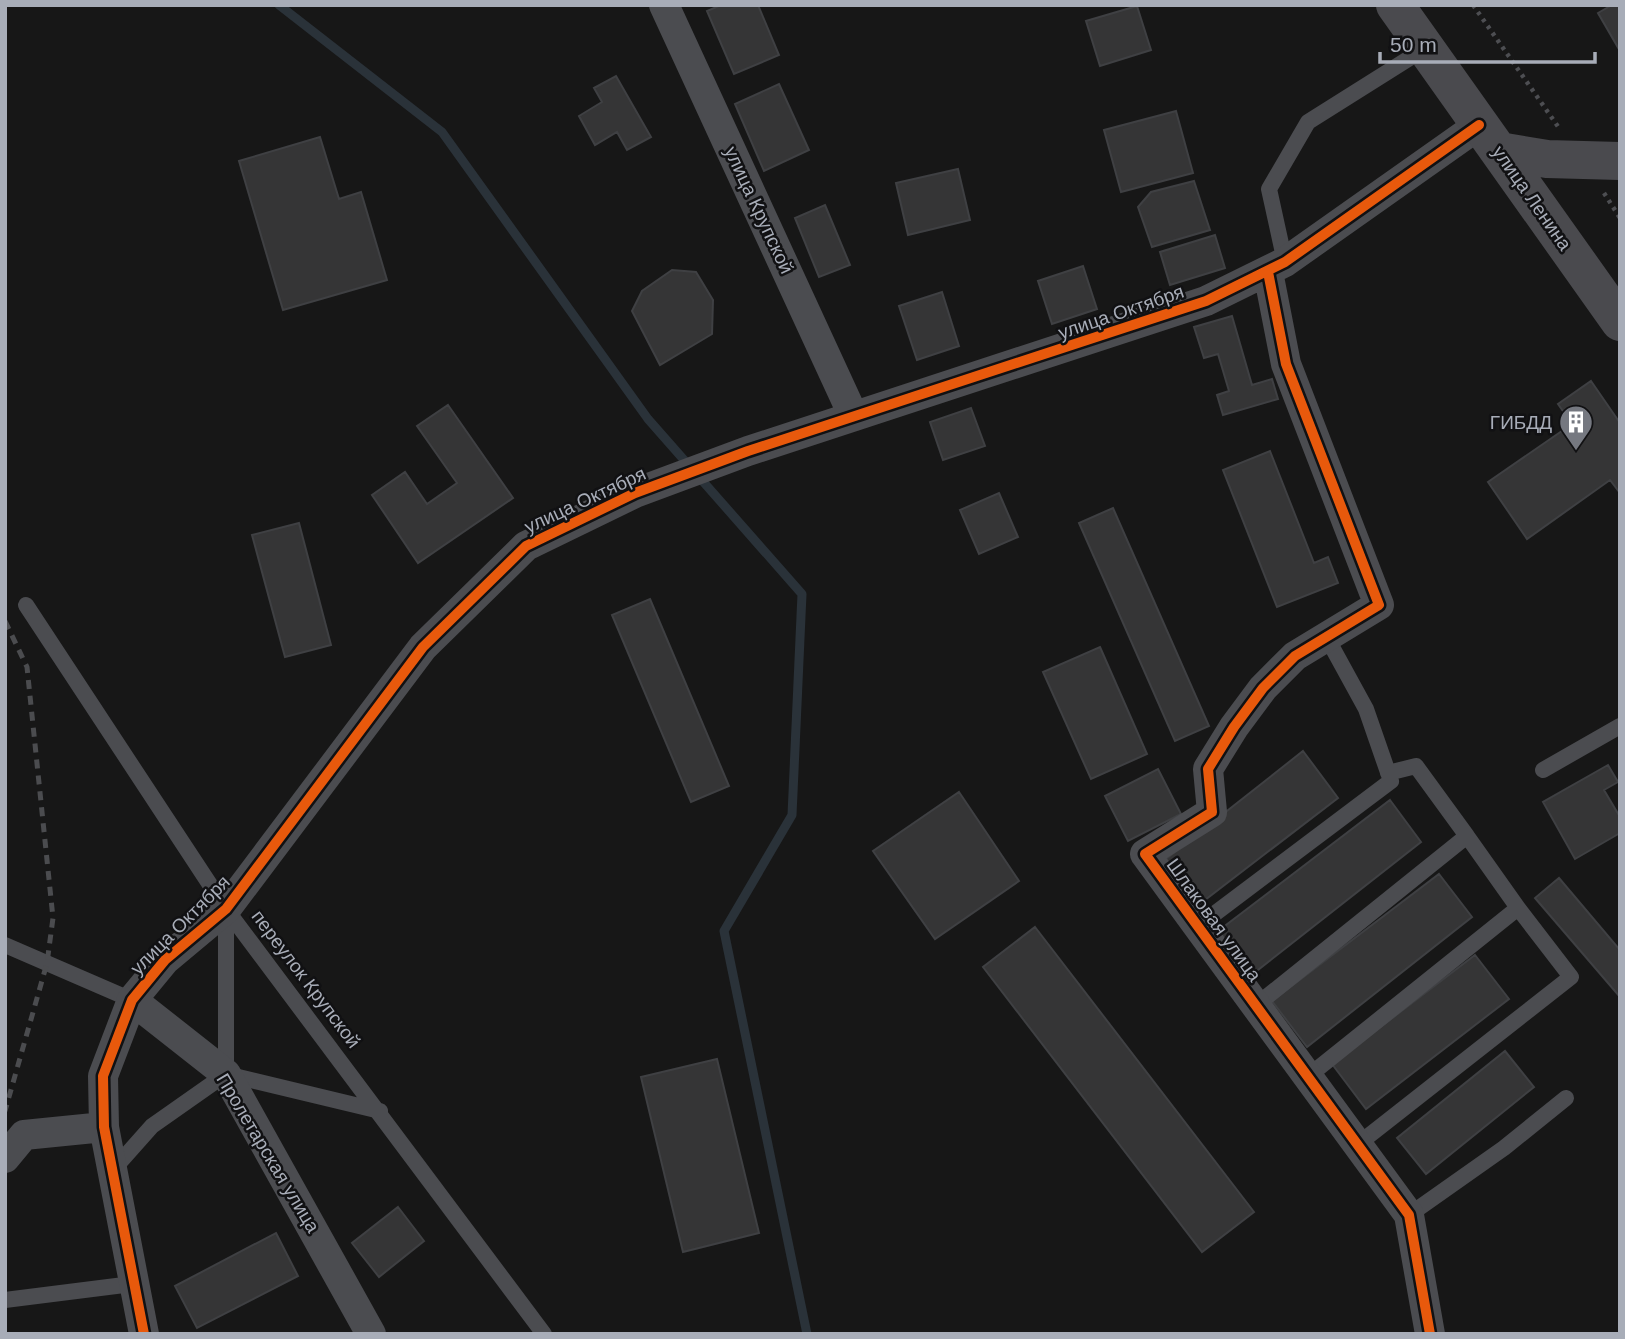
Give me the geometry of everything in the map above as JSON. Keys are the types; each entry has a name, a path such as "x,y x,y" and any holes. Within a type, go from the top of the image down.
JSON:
{"street":[{"name":"улица Крупской","path":"664,5 853,415"},
{"name":"улица Ленина","path":"1395,5 1620,322"},
{"name":"улица Октября","path":"144,1334 132,1284 104,1127 103,1076 132,1000 165,960 226,909 423,647 526,546 635,494 747,451 1206,301 1276,267 1489,138"},
{"path":"1489,138 1602,162"},
{"name":"Шлаковая улица","path":"1276,267 1286,364 1379,605 1295,656 1263,688 1208,769 1212,812 1145,855 1409,1215 1430,1334"},
{"name":"Пролетарская улица","path":"132,1000 226,1074 371,1334"},
{"path":"11,1143 104,1127"}],"lane":[{"path":"1276,267 1269,189 1308,122 1424,49"},
{"name":"переулок Крупской","path":"26,605 226,909 380,1111 544,1334"},
{"path":"1197,927 1391,781 1366,709 1326,636"},
{"path":"1543,770 1620,726"},
{"path":"1357,1145 1571,977 1416,766 1388,773"},
{"path":"1254,1007 1467,836"},
{"path":"1306,1078 1518,908"},
{"path":"226,909 226,1074"},
{"path":"5,945 132,1000"},
{"path":"111,1172 152,1126 226,1074 380,1111"},
{"path":"1409,1215 1504,1148 1566,1098"},
{"path":"5,1300 132,1284"}],"path":[{"path":"1473,5 1602,162 1620,218"}],"building":[{"path":"721,5 758,5 779,55 734,74 707,11"},
{"path":"1612,5 1620,5 1620,51 1598,13"},
{"path":"1137,6 1151,50 1100,66 1086,21"},
{"path":"616,76 651,137 627,150 617,132 595,145 579,116 602,102 594,88"},
{"path":"779,84 809,150 764,171 735,104"},
{"path":"1176,111 1193,173 1121,192 1104,130"},
{"path":"320,137 339,199 361,192 387,280 283,310 239,161"},
{"path":"958,169 970,220 908,235 896,183"},
{"path":"1194,181 1210,230 1152,247 1138,207 1151,192"},
{"path":"825,205 850,265 819,277 795,218"},
{"path":"1215,235 1225,268 1170,285 1160,252"},
{"path":"1083,266 1097,309 1052,324 1038,281"},
{"path":"672,270 696,272 713,300 712,334 660,365 632,311 642,291"},
{"path":"942,292 959,346 917,360 899,306"},
{"path":"1232,316 1252,385 1272,379 1278,399 1223,415 1217,395 1229,391 1218,354 1204,358 1194,327"},
{"name":"ГИБДД","path":"1591,381 1620,423 1620,493 1610,480 1527,539 1488,482 1572,424 1558,404"},
{"path":"448,405 513,498 418,563 372,495 405,472 427,504 457,483 417,426"},
{"path":"971,408 985,446 943,460 930,422"},
{"path":"1270,451 1314,563 1328,557 1338,583 1277,607 1223,470"},
{"path":"999,493 1018,537 979,554 960,510"},
{"path":"1113,508 1209,726 1175,741 1079,523"},
{"path":"299,523 331,645 285,657 252,535"},
{"path":"650,599 729,786 691,802 612,615"},
{"path":"1100,647 1147,754 1091,779 1043,672"},
{"path":"1303,751 1338,798 1201,903 1166,859"},
{"path":"1608,765 1618,782 1604,790 1620,817 1620,833 1575,859 1543,802"},
{"path":"1158,769 1181,814 1128,841 1105,796"},
{"path":"959,792 1019,881 935,939 873,851"},
{"path":"1390,800 1421,842 1249,977 1213,935"},
{"path":"1439,874 1472,917 1307,1047 1272,1001"},
{"path":"1559,878 1620,950 1620,997 1535,898"},
{"path":"1035,927 1254,1212 1202,1252 983,967"},
{"path":"1475,955 1509,999 1366,1109 1332,1064"},
{"path":"1505,1051 1534,1087 1426,1174 1397,1138"},
{"path":"717,1059 759,1233 683,1252 641,1077"},
{"path":"398,1207 424,1241 379,1277 352,1243"},
{"path":"276,1233 298,1276 197,1328 175,1286"}],"waterway":[{"path":"279,5 442,132 648,419 802,594 792,815 724,931 807,1334"}],"railway":[{"path":"5,621 27,667 53,918 47,963 5,1111"}],"cycle path":[{"path":"144,1334 104,1127 103,1076 132,1000 165,960 226,909 423,647 526,546 635,493 748,451 1206,301 1285,262 1479,125"},
{"path":"1268,272 1286,364 1379,605 1295,656 1263,688 1208,769 1212,812 1145,854 1409,1215 1430,1334"}],"place":[{"name":"ГИБДД","path":"1576,452"}]}
